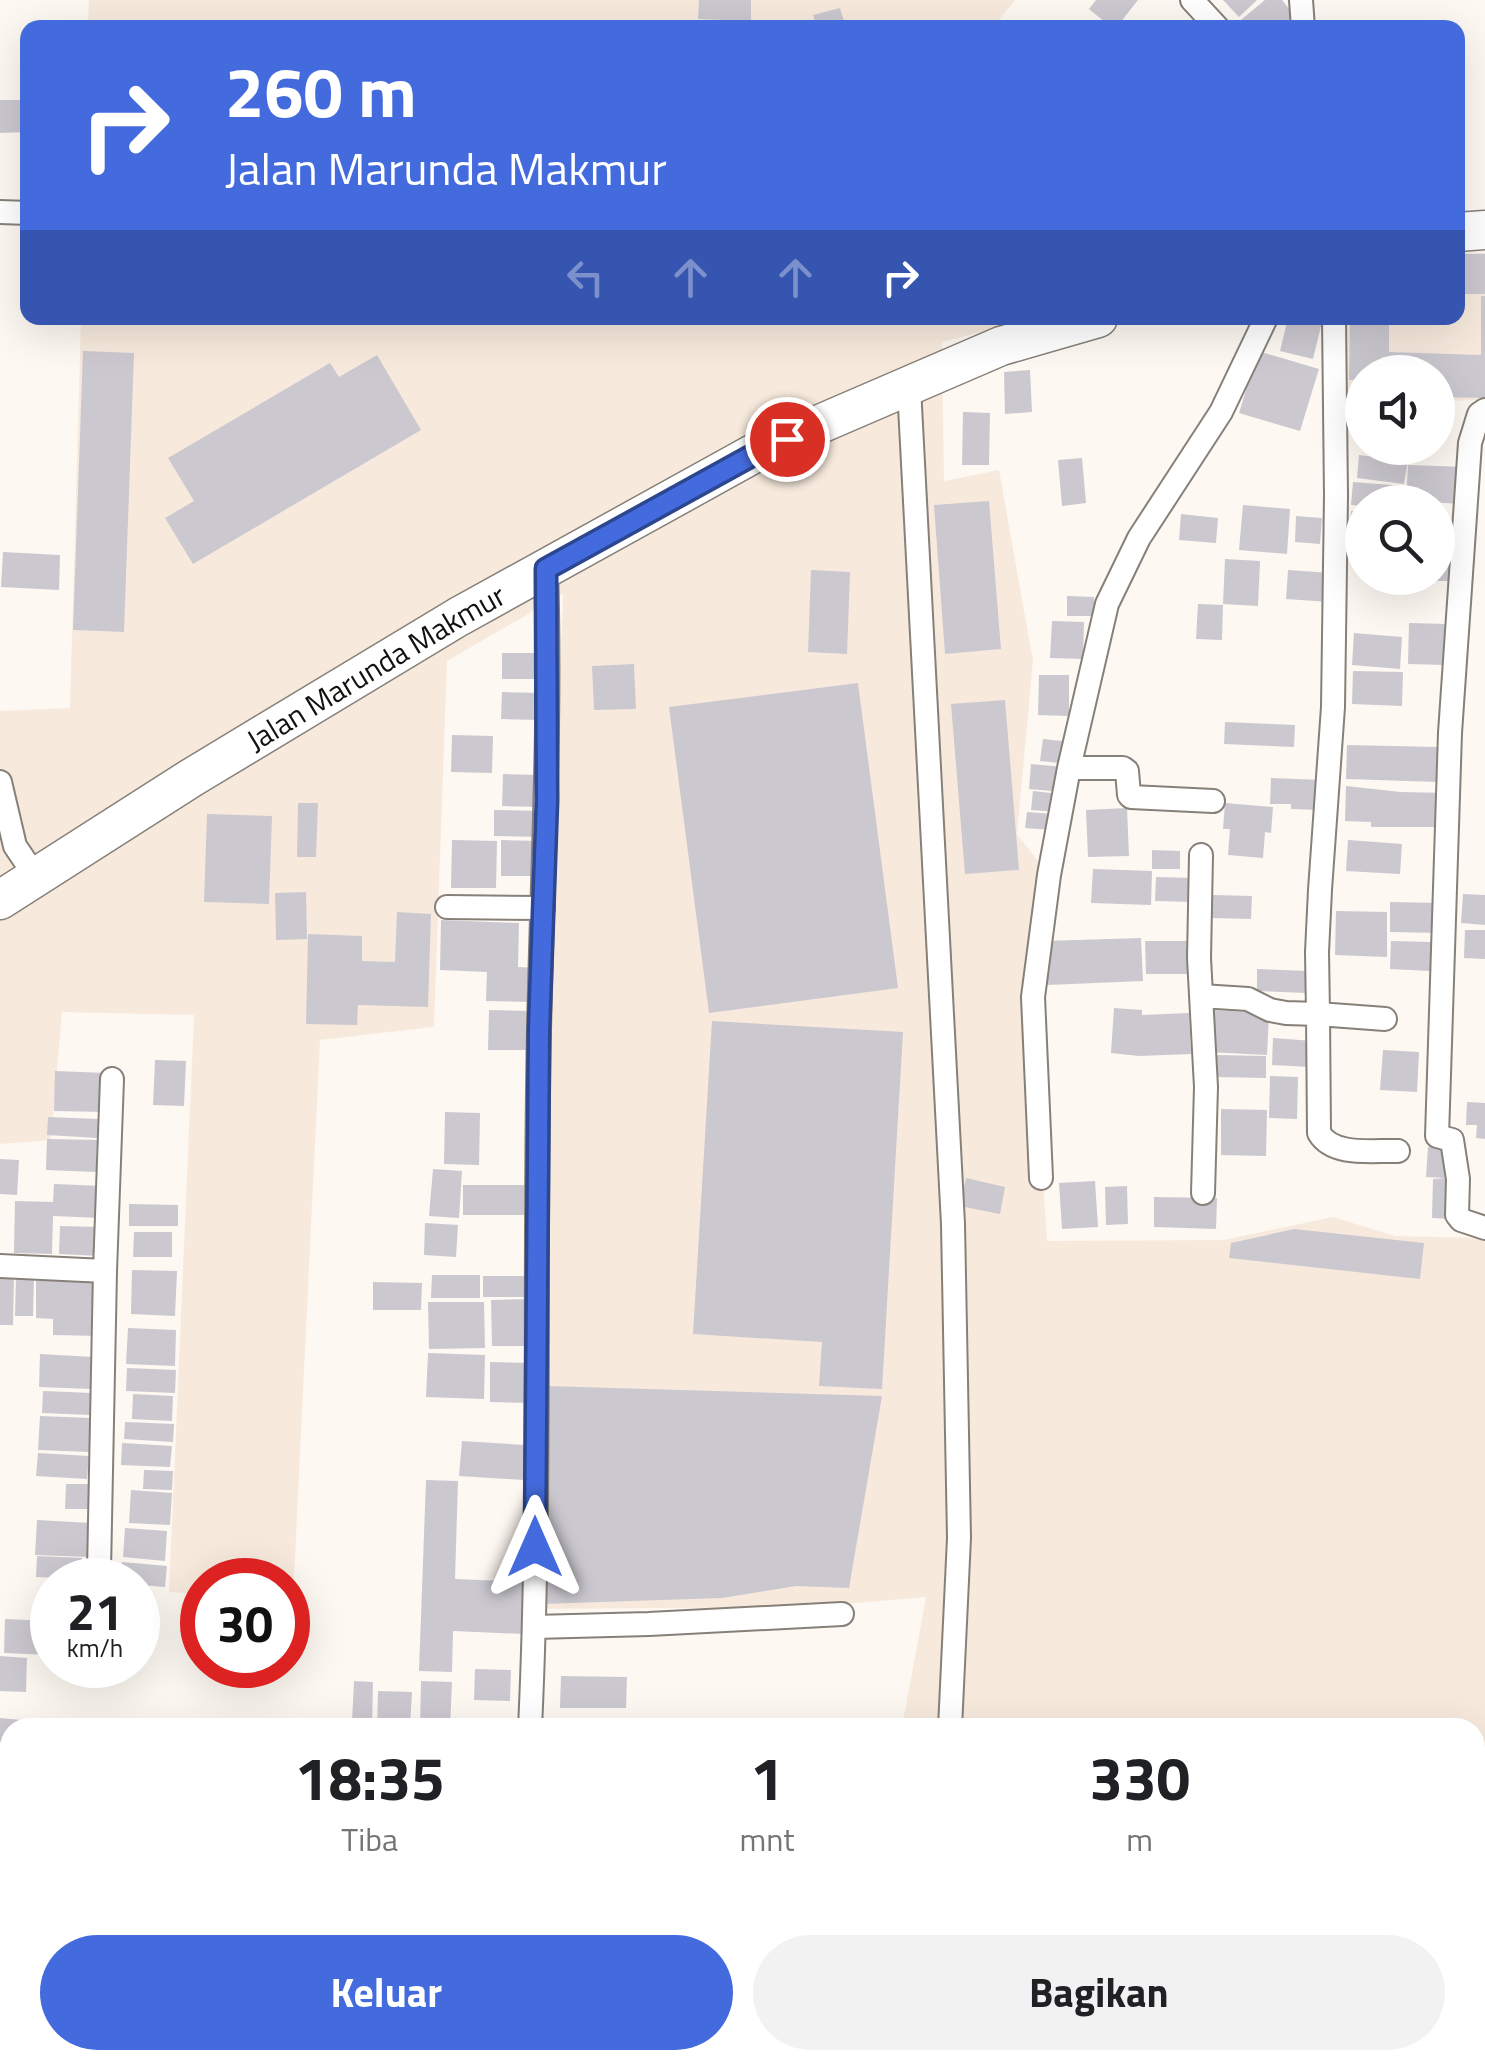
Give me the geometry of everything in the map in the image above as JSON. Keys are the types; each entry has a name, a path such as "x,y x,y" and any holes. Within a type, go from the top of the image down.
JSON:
{"main road":[{"name":"Jalan Marunda Makmur","path":"0,900 191,778 458,617 762,450 1001,346 1074,325"}],"street":[{"path":"1041,1178 1032,997 1069,768 1107,604 1139,538 1220,412 1263,325"},
{"path":"1334,325 1333,708 1316,952 1319,1132 1325,1142 1340,1149 1398,1151"},
{"path":"910,387 953,1224 960,1538 951,1718"},
{"path":"1485,410 1478,414 1470,443 1450,733 1437,1136 1452,1143 1458,1179 1457,1216 1485,1228"},
{"path":"530,1718 539,1030 547,780 546,569"},
{"path":"1069,768 1123,768 1127,771 1131,798 1213,801"},
{"path":"0,782 15,846 36,877"},
{"path":"1201,856 1198,958 1206,1087 1203,1192"},
{"path":"447,907 543,908"},
{"path":"1201,996 1248,999 1286,1013 1384,1019"},
{"path":"99,1558 112,1079"},
{"path":"0,1266 105,1271"},
{"path":"534,1627 842,1614"}],"shaded area":[{"path":"89,0 1015,0 999,20 88,20"},
{"path":"1465,253 1485,253 1485,400 1455,401 1455,355 1347,355 1347,325 1465,325"},
{"path":"81,325 1004,325 942,342 944,481 999,470 1033,661 1017,834 1041,865 1031,998 1047,1241 1224,1240 1333,1217 1395,1236 1485,1238 1485,1718 904,1718 926,1597 811,1607 528,1609 563,594 447,661 434,1027 320,1040 295,1558 180,1558 180,1593 169,1592 194,1015 62,1012 51,1140 0,1144 0,711 70,708"}],"building":[{"path":"699,0 751,0 751,20 698,19"},
{"path":"1096,0 1138,0 1122,20 1102,20 1089,9"},
{"path":"1223,0 1257,0 1239,17"},
{"path":"1265,0 1282,0 1294,15 1289,20 1241,20"},
{"path":"840,8 844,20 815,20 813,15"},
{"path":"0,100 20,100 20,132 0,133"},
{"path":"1465,254 1485,254 1485,294 1465,294"},
{"path":"1481,296 1485,296 1485,398 1455,397 1455,355 1349,355 1350,325 1389,325 1389,352 1481,355"},
{"path":"1286,325 1321,325 1313,359 1280,351"},
{"path":"83,351 134,353 124,632 73,630"},
{"path":"1258,351 1319,369 1300,431 1239,413"},
{"path":"377,355 421,430 193,564 165,518 194,501 168,458 330,363 339,377"},
{"path":"1030,370 1032,412 1005,414 1004,372"},
{"path":"963,412 990,413 989,465 962,465"},
{"path":"1082,458 1086,503 1062,506 1058,460"},
{"path":"1358,465 1407,465 1404,484 1357,478"},
{"path":"1408,465 1467,467 1465,504 1455,503 1455,485 1407,485"},
{"path":"989,501 1001,649 945,654 934,505"},
{"path":"1243,505 1290,509 1287,554 1239,550"},
{"path":"1181,514 1218,518 1216,543 1179,540"},
{"path":"1296,516 1322,518 1320,544 1295,542"},
{"path":"1455,522 1464,523 1462,540 1455,539"},
{"path":"3,552 60,555 59,590 1,587"},
{"path":"1225,559 1260,561 1258,606 1223,604"},
{"path":"811,570 850,572 847,654 808,652"},
{"path":"1288,570 1331,573 1329,602 1286,599"},
{"path":"1067,596 1094,597 1094,616 1067,616"},
{"path":"1198,604 1223,605 1222,640 1196,639"},
{"path":"1052,621 1084,622 1083,659 1050,658"},
{"path":"1409,623 1446,624 1445,665 1408,664"},
{"path":"1354,633 1402,637 1400,669 1352,665"},
{"path":"502,653 541,653 541,679 502,679"},
{"path":"634,664 636,709 594,710 592,666"},
{"path":"1353,671 1403,672 1402,706 1352,704"},
{"path":"1039,675 1069,675 1069,716 1038,715"},
{"path":"858,683 898,988 709,1013 669,707"},
{"path":"502,692 541,693 540,720 501,719"},
{"path":"1005,700 1019,870 965,874 951,704"},
{"path":"1225,722 1295,725 1294,747 1224,744"},
{"path":"452,735 493,736 492,773 451,772"},
{"path":"1043,739 1072,742 1070,764 1040,761"},
{"path":"1347,745 1439,747 1438,782 1346,779"},
{"path":"1031,764 1065,767 1063,792 1029,789"},
{"path":"503,774 541,775 540,807 502,806"},
{"path":"1271,778 1323,780 1322,810 1270,804"},
{"path":"1346,786 1447,793 1446,827 1371,827 1371,822 1345,821"},
{"path":"1033,791 1060,794 1058,812 1031,810"},
{"path":"298,803 318,803 316,857 297,857"},
{"path":"1225,803 1273,807 1271,833 1265,832 1263,858 1228,855 1230,829 1223,829"},
{"path":"1127,808 1129,856 1088,857 1086,810"},
{"path":"494,810 544,811 544,837 494,836"},
{"path":"1027,812 1053,814 1052,830 1025,828"},
{"path":"207,814 272,816 269,904 204,902"},
{"path":"452,840 497,841 496,888 451,888"},
{"path":"501,840 538,841 537,876 501,876"},
{"path":"1348,840 1402,844 1400,874 1346,871"},
{"path":"1152,850 1180,851 1180,869 1152,869"},
{"path":"1093,869 1152,871 1151,905 1091,903"},
{"path":"1156,877 1194,878 1193,902 1155,901"},
{"path":"306,892 307,939 276,940 275,893"},
{"path":"1463,894 1485,895 1485,925 1461,923"},
{"path":"1212,895 1252,896 1251,919 1212,918"},
{"path":"1390,902 1443,903 1442,933 1390,932"},
{"path":"1336,911 1387,912 1387,957 1335,955"},
{"path":"397,912 431,914 428,1007 358,1005 357,1025 306,1024 308,934 362,936 362,961 395,962"},
{"path":"441,920 519,923 518,967 537,968 536,1002 486,1001 487,972 440,970"},
{"path":"1465,930 1485,930 1485,959 1464,958"},
{"path":"1141,938 1143,981 1047,985 1045,941"},
{"path":"1145,941 1190,941 1191,974 1146,974"},
{"path":"1391,941 1432,942 1431,971 1390,969"},
{"path":"1257,969 1307,971 1306,993 1257,991"},
{"path":"1114,1008 1142,1010 1142,1015 1189,1013 1191,1054 1111,1053"},
{"path":"489,1010 534,1011 533,1050 488,1050"},
{"path":"1210,1010 1269,1013 1267,1055 1208,1052"},
{"path":"712,1021 903,1032 882,1389 819,1386 822,1342 693,1334"},
{"path":"1273,1038 1313,1041 1311,1067 1272,1065"},
{"path":"1383,1050 1419,1052 1417,1092 1380,1090"},
{"path":"1216,1055 1266,1056 1266,1078 1215,1077"},
{"path":"155,1060 186,1061 184,1106 153,1105"},
{"path":"55,1071 107,1073 106,1112 54,1111"},
{"path":"1270,1076 1298,1077 1297,1119 1269,1118"},
{"path":"1467,1102 1485,1103 1485,1139 1476,1138 1477,1125 1466,1125"},
{"path":"1221,1109 1267,1110 1266,1156 1221,1155"},
{"path":"445,1112 480,1113 479,1165 444,1164"},
{"path":"48,1117 98,1119 98,1138 47,1135"},
{"path":"47,1139 97,1140 96,1172 46,1170"},
{"path":"1428,1147 1452,1148 1452,1219 1432,1218 1433,1179 1446,1178 1426,1177"},
{"path":"0,1159 19,1160 17,1195 0,1194"},
{"path":"433,1169 462,1171 459,1218 429,1216"},
{"path":"966,1178 1005,1187 1000,1214 960,1206"},
{"path":"1095,1181 1098,1227 1062,1229 1059,1183"},
{"path":"54,1184 103,1186 101,1218 53,1216 52,1254 14,1253 15,1201 53,1202"},
{"path":"463,1185 533,1185 532,1215 463,1215"},
{"path":"1127,1186 1128,1224 1106,1225 1105,1187"},
{"path":"1154,1197 1217,1198 1216,1229 1154,1227"},
{"path":"129,1204 178,1205 178,1226 129,1226"},
{"path":"425,1223 458,1225 456,1257 424,1255"},
{"path":"60,1226 101,1227 99,1256 59,1254"},
{"path":"1294,1229 1424,1243 1420,1279 1229,1258 1231,1243"},
{"path":"134,1232 172,1232 172,1257 133,1257"},
{"path":"132,1270 177,1271 175,1316 131,1314"},
{"path":"102,1273 101,1336 53,1335 53,1319 36,1318 36,1276"},
{"path":"0,1275 14,1275 13,1325 0,1325"},
{"path":"16,1275 34,1276 33,1316 15,1316"},
{"path":"432,1275 480,1275 480,1298 431,1298"},
{"path":"483,1276 527,1276 527,1297 483,1297"},
{"path":"373,1282 422,1283 421,1310 373,1310"},
{"path":"532,1299 533,1346 492,1346 491,1300"},
{"path":"428,1302 484,1302 485,1348 429,1349"},
{"path":"128,1328 176,1330 175,1366 126,1364"},
{"path":"428,1353 485,1355 484,1399 426,1397"},
{"path":"40,1354 93,1357 92,1389 39,1387"},
{"path":"490,1362 531,1363 530,1403 490,1402"},
{"path":"127,1368 176,1370 175,1393 126,1391"},
{"path":"547,1386 882,1396 849,1588 796,1586 722,1598 541,1604"},
{"path":"43,1391 92,1393 91,1415 42,1413"},
{"path":"133,1394 173,1396 172,1421 132,1419"},
{"path":"40,1416 91,1418 89,1452 38,1450"},
{"path":"125,1422 174,1424 173,1442 124,1439"},
{"path":"462,1441 526,1445 524,1480 459,1476"},
{"path":"122,1443 172,1446 170,1467 121,1465"},
{"path":"38,1453 89,1456 87,1479 36,1476"},
{"path":"144,1470 173,1471 172,1490 143,1489"},
{"path":"426,1480 458,1481 455,1579 527,1582 524,1634 453,1631 452,1672 419,1671"},
{"path":"66,1484 92,1484 91,1509 65,1509"},
{"path":"131,1490 172,1493 170,1525 129,1523"},
{"path":"37,1520 91,1523 89,1557 35,1555"},
{"path":"125,1528 167,1531 165,1561 123,1557"},
{"path":"160,1565 167,1566 165,1587 160,1587"},
{"path":"5,1619 30,1620 30,1654 4,1653"},
{"path":"0,1656 27,1658 26,1692 0,1691"},
{"path":"475,1669 511,1670 510,1701 474,1700"},
{"path":"561,1676 627,1677 626,1708 560,1708"},
{"path":"354,1681 373,1682 372,1718 352,1718"},
{"path":"421,1681 452,1682 450,1718 420,1718"},
{"path":"378,1691 412,1692 411,1718 377,1718"}],"route":[{"path":"535,1547 539,1030 547,800 546,569 787,439"}]}
